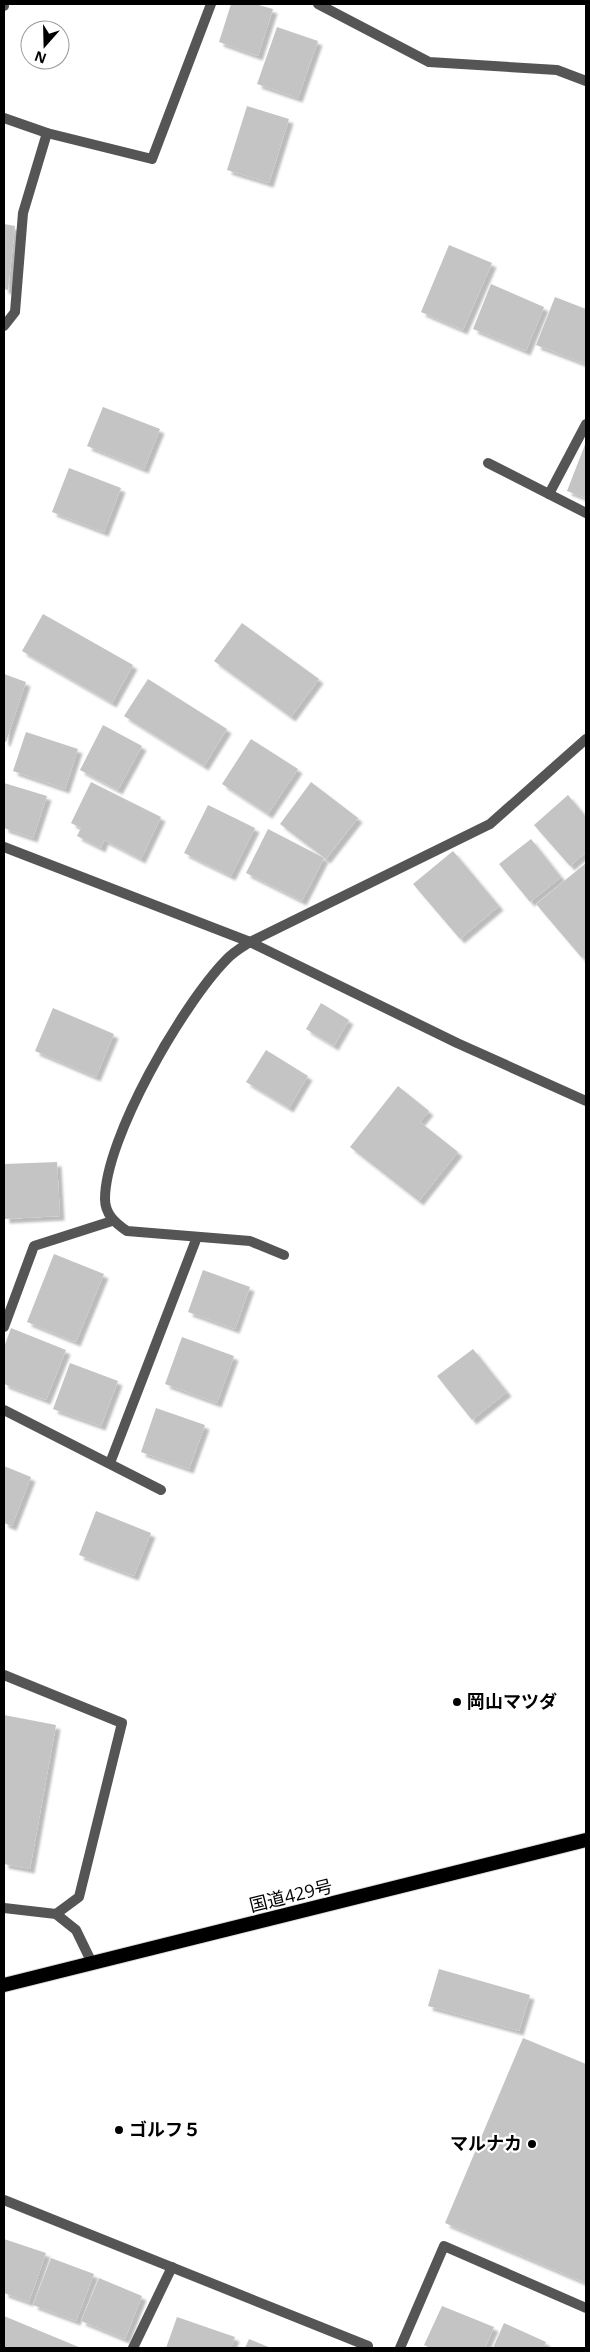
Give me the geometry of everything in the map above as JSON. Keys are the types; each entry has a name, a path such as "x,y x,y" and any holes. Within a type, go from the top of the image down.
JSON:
{"highway":[{"name":"国道429号","path":"4,1985 586,1840"}],"street":[{"path":"4,118 47,133 152,159 211,4"},
{"path":"318,4 429,62 557,70 586,81"},
{"path":"4,326 15,312 23,213 47,133"},
{"path":"549,494 586,424"},
{"path":"488,463 586,513"},
{"path":"284,1255 250,1241 127,1231 112,1221 105,1200 111,1161 131,1112 173,1029 226,959 250,942 490,824 586,740"},
{"path":"4,846 250,942 457,1043 586,1101"},
{"path":"4,1327 34,1246 112,1221"},
{"path":"110,1464 197,1237"},
{"path":"4,1410 161,1490"},
{"path":"4,1675 122,1723 79,1897 56,1914"},
{"path":"4,1908 56,1914 76,1930 92,1963"},
{"path":"4,2200 368,2346"},
{"path":"400,2348 444,2246 586,2308"},
{"path":"133,2348 172,2267"}],"building":[{"path":"231,4 255,4 273,9 258,56 219,42"},
{"path":"277,27 318,41 298,98 257,84"},
{"path":"247,106 289,119 269,183 227,170"},
{"path":"4,224 15,226 8,290 4,289"},
{"path":"449,245 492,263 463,330 421,312"},
{"path":"491,284 544,307 526,351 473,329"},
{"path":"555,297 586,309 586,364 536,345"},
{"path":"103,407 160,429 144,469 87,446"},
{"path":"586,442 586,498 567,491"},
{"path":"69,468 121,488 104,532 52,512"},
{"path":"43,614 133,665 112,703 22,651"},
{"path":"242,623 319,679 291,717 214,661"},
{"path":"4,674 26,682 6,742 4,741"},
{"path":"148,679 227,729 204,766 124,716"},
{"path":"103,725 142,746 118,790 80,770"},
{"path":"26,732 78,749 65,789 13,771"},
{"path":"251,739 298,769 268,814 222,784"},
{"path":"91,782 161,817 141,859 104,840 101,848 77,836 81,828 71,823"},
{"path":"311,782 358,818 326,859 280,824"},
{"path":"4,783 47,796 33,838 4,828"},
{"path":"568,795 586,817 586,852 570,866 534,825"},
{"path":"208,805 255,828 231,876 184,853"},
{"path":"268,829 324,858 302,901 246,873"},
{"path":"531,839 561,877 530,902 499,864"},
{"path":"453,851 499,906 460,939 413,884"},
{"path":"586,863 586,954 582,958 536,904"},
{"path":"321,1003 349,1020 334,1046 306,1029"},
{"path":"53,1008 114,1034 96,1077 35,1051"},
{"path":"266,1050 308,1076 289,1108 246,1082"},
{"path":"398,1086 429,1111 420,1122 458,1152 419,1201 350,1147"},
{"path":"57,1162 60,1216 5,1219 4,1164"},
{"path":"54,1254 104,1274 76,1342 27,1322"},
{"path":"203,1270 250,1287 235,1329 188,1312"},
{"path":"11,1328 66,1350 46,1400 4,1384 4,1347"},
{"path":"182,1337 234,1356 217,1403 165,1384"},
{"path":"473,1349 507,1392 472,1420 437,1376"},
{"path":"70,1363 118,1381 101,1426 53,1409"},
{"path":"156,1408 205,1425 189,1469 141,1452"},
{"path":"4,1466 31,1477 12,1526 4,1523"},
{"path":"96,1511 151,1533 134,1576 79,1555"},
{"path":"4,1715 56,1725 30,1869 4,1864"},
{"path":"439,1969 530,1995 519,2031 428,2006"},
{"name":"マルナカ","path":"523,2038 586,2064 586,2283 445,2223"},
{"path":"4,2239 46,2253 29,2302 4,2293"},
{"path":"51,2258 94,2274 76,2321 33,2305"},
{"path":"99,2278 142,2296 125,2339 81,2321"},
{"path":"442,2306 494,2327 485,2348 430,2348 424,2345"},
{"path":"4,2316 81,2348 4,2348"},
{"path":"177,2317 235,2337 231,2348 166,2348"},
{"path":"504,2323 546,2342 543,2348 493,2348"},
{"path":"249,2339 271,2348 245,2348"}],"place":[{"name":"岡山マツダ","path":"457,1702"},
{"name":"ゴルフ５","path":"119,2130"},
{"name":"マルナカ","path":"532,2144"}]}
